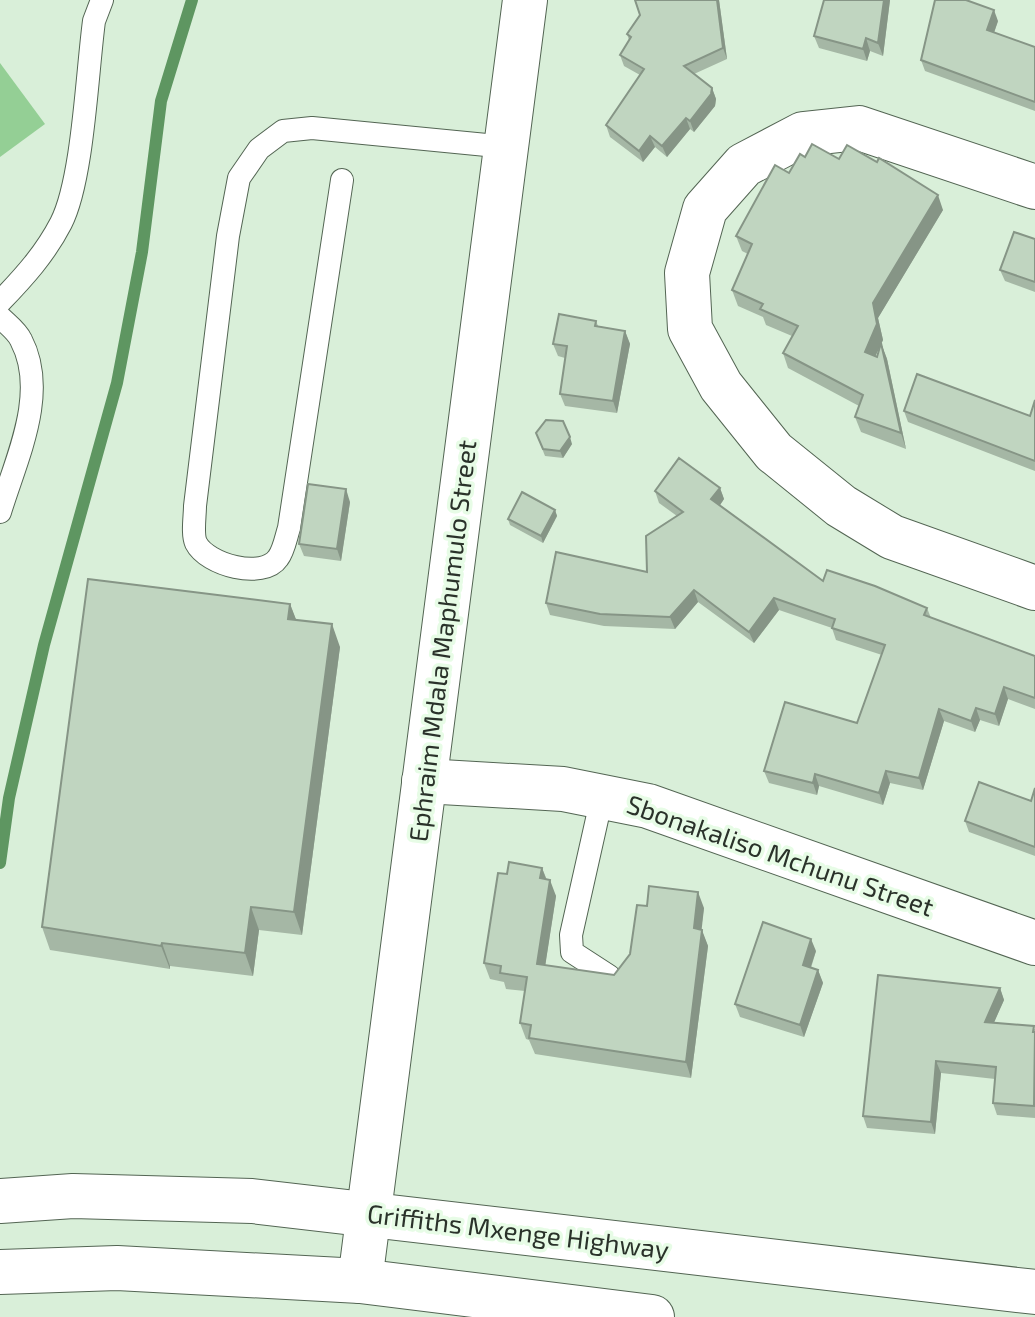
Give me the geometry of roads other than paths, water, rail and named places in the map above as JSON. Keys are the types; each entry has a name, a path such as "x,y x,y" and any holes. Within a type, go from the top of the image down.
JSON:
{"street":[{"name":"Ephraim Mdala Maphumulo Street","path":"360,1281 525,0"},
{"path":"1035,187 936,151 859,128 803,134 744,165 705,209 687,273 690,329 721,386 774,452 841,506 892,537 1035,588"},
{"name":"Sbonakaliso Mchunu Street","path":"424,781 563,789 648,806 1035,943"},
{"name":"Griffiths Mxenge Highway","path":"0,1201 73,1196 252,1201 1035,1292"},
{"path":"0,1272 117,1268 360,1281 652,1317"}],"lane":[{"path":"0,302 38,263 62,220 74,179 94,21 102,0"},
{"path":"342,180 289,528 278,559 264,568 225,564 206,556 195,541 195,506 228,236 239,178 259,149 283,131 312,128 507,147"},
{"path":"0,317 21,338 33,377 28,418 0,512"},
{"path":"602,797 571,935 572,952 609,976"}],"waterway":[{"path":"0,863 9,798 44,645 117,383 142,252 161,101 192,0"}]}
